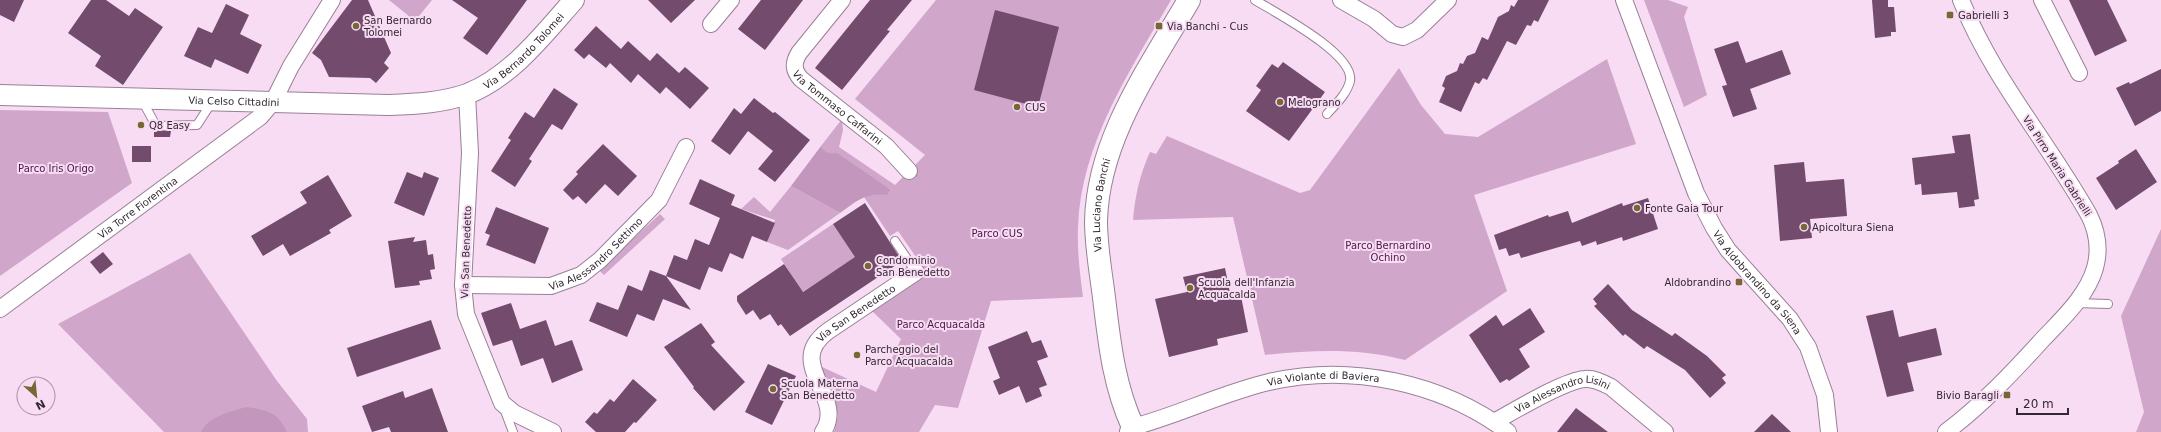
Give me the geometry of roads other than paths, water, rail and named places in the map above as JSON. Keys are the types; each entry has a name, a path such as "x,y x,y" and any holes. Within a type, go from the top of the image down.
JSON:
{"main road":[{"name":"Via Luciano Banchi","path":"1132,429 1122,403 1113,362 1098,248 1098,199 1105,161 1118,125 1189,0"}],"street":[{"name":"Via Torre Fiorentina","path":"0,310 260,117 273,102 291,66 332,0"},
{"name":"Via Bernardo Tolomei","path":"467,94 491,80 513,64 535,43 574,0"},
{"path":"711,24 732,0"},
{"name":"Via Tommaso Caffarini","path":"842,0 799,53 795,61 795,72 801,79 886,146 909,171"},
{"path":"1341,0 1374,19 1392,34 1403,37 1417,30 1448,0"},
{"name":"Via Aldobrandino da Siena","path":"1624,0 1696,193 1714,228 1728,250 1790,319 1808,347 1825,395 1829,432"},
{"name":"Via Pirro Maria Gabrielli","path":"1946,432 1972,412 2006,379 2076,303 2090,280 2097,262 2097,238 2092,221 2081,201 2005,84 1976,32 1961,0"},
{"path":"2042,0 2079,73"},
{"name":"Via Celso Cittadini","path":"0,95 401,105 436,101 467,94"},
{"name":"Via San Benedetto","path":"467,94 470,153 463,285 466,314 502,403"},
{"name":"Via Alessandro Settimo","path":"463,285 551,286 562,284 581,275 600,260 660,200 686,147"},
{"name":"Via San Benedetto","path":"823,432 828,422 829,409 811,362 816,344 828,331 916,272"},
{"name":"Via Violante di Baviera","path":"1132,429 1265,383 1315,376 1372,377 1404,384 1457,402 1494,422 1508,432"},
{"name":"Via Alessandro Lisini","path":"1494,422 1569,384 1586,379 1599,381 1611,387 1665,432"},
{"path":"502,403 514,413 553,432"}],"lane":[{"path":"1255,0 1310,34 1340,58 1348,68 1350,80 1348,87 1328,114"},
{"path":"142,99 156,126 197,125 213,101"},
{"path":"895,241 916,272"},
{"path":"2076,303 2108,304"},
{"name":"Via San Benedetto","path":"502,403 513,432"}],"place":[{"name":"Gabrielli 3","path":"1950,15"},
{"name":"San Bernardo Tolomei","path":"356,26"},
{"name":"Via Banchi - Cus","path":"1159,26"},
{"name":"Melograno","path":"1280,102"},
{"name":"CUS","path":"1017,107"},
{"name":"Q8 Easy","path":"141,125"},
{"name":"Fonte Gaia Tour","path":"1637,208"},
{"name":"Apicoltura Siena","path":"1804,227"},
{"name":"Condominio San Benedetto","path":"868,266"},
{"name":"Aldobrandino","path":"1739,282"},
{"name":"Scuola dell'Infanzia Acquacalda","path":"1190,288"},
{"name":"Parcheggio del Parco Acquacalda","path":"857,355"},
{"name":"Scuola Materna San Benedetto","path":"773,389"},
{"name":"Bivio Baragli","path":"2007,395"}],"park label":[{"name":"Parco Iris Origo","path":"56,168"},
{"name":"Parco CUS","path":"997,233"},
{"name":"Parco Bernardino Ochino","path":"1388,250"},
{"name":"Parco Acquacalda","path":"941,324"}]}
